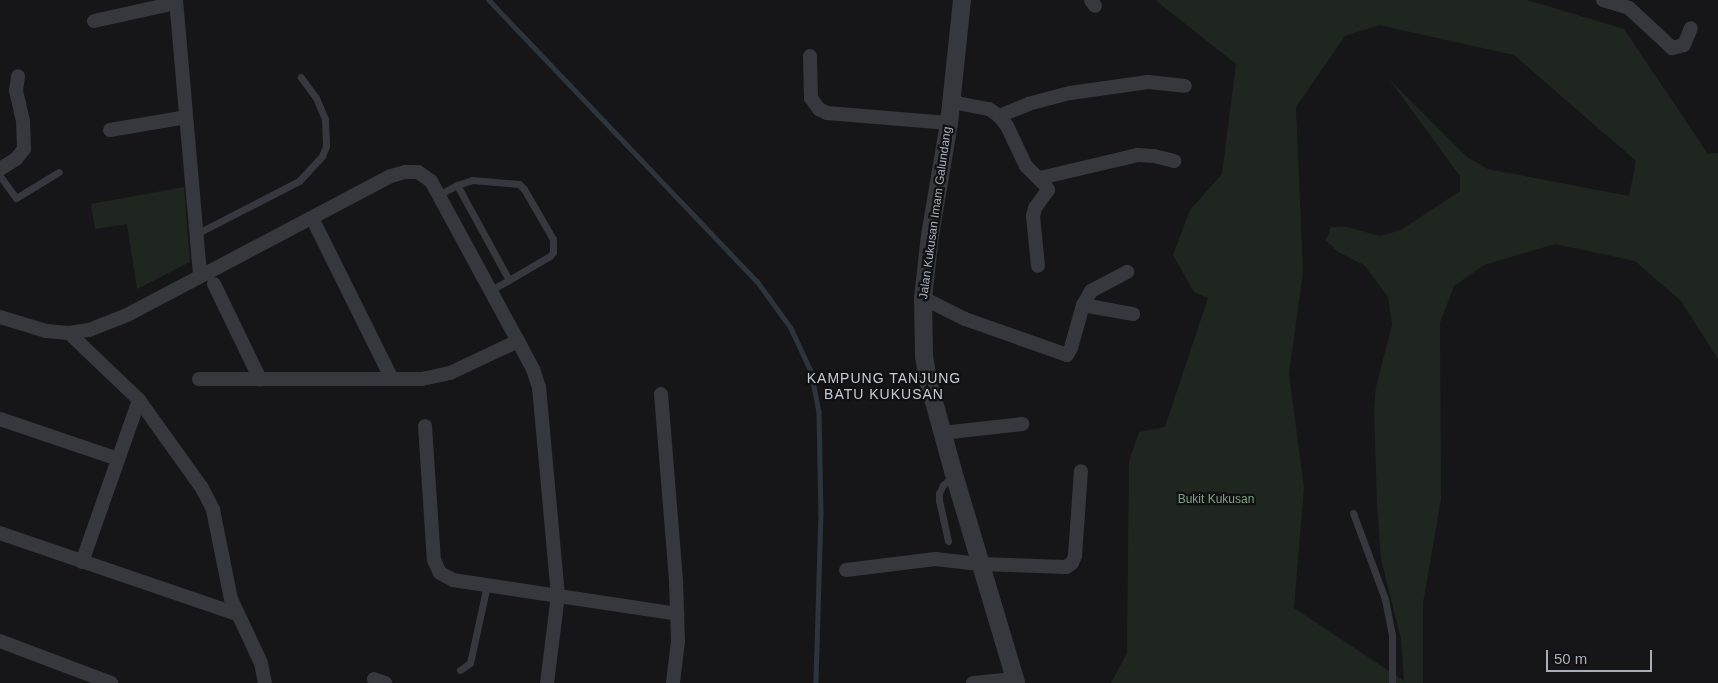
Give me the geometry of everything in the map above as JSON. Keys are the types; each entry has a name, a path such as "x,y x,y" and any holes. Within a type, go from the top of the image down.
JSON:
{"street":[{"name":"Jalan Kukusan Imam Galundang","path":"962,0 952,102 930,234 923,298 924,356 928,380 942,433 1016,681"},
{"path":"1603,0 1630,8 1672,48 1684,45 1691,28"},
{"path":"94,21 176,2 200,276"},
{"path":"810,56 812,98 819,109 827,113 949,123"},
{"path":"0,169 16,159 24,149 23,121 16,91 18,76"},
{"path":"999,116 1028,104 1070,93 1148,82 1186,86"},
{"path":"952,102 989,109 999,116 1007,126 1026,166 1040,178 1048,190 1035,208 1033,216 1038,266"},
{"path":"110,130 186,117"},
{"path":"1040,178 1138,155 1154,156 1174,161"},
{"path":"0,317 46,331 69,333 90,330 108,323 200,276 391,176 405,172 418,172 431,181 440,194 533,369 542,402 558,595 546,683"},
{"path":"316,226 392,379"},
{"path":"923,298 965,319 1063,355 1070,353 1083,305 1091,291 1127,272"},
{"path":"214,284 260,379"},
{"path":"1083,305 1133,314"},
{"path":"69,333 139,400 202,488 213,510 231,599 261,663 265,683"},
{"path":"199,378 392,379 436,377 518,341"},
{"path":"661,394 677,614 678,640 673,683"},
{"path":"82,562 139,400"},
{"path":"0,419 118,459"},
{"path":"942,433 1022,424"},
{"path":"425,426 434,560 440,573 453,580 677,614"},
{"path":"846,570 935,559 980,564 1066,566 1072,563 1076,556 1081,471"},
{"path":"0,533 237,614"},
{"path":"0,641 111,683"},
{"path":"973,683 1016,681"}],"lane":[{"path":"196,234 299,181 322,156 326,146 325,120 316,98 301,77"},
{"path":"0,176 16,198 59,172"},
{"path":"440,194 472,180 519,184 524,189 553,239 554,252 550,256 491,290"},
{"path":"457,185 509,280"},
{"path":"948,540 939,493 943,485 954,475"},
{"path":"1353,512 1386,599 1392,635 1392,683"},
{"path":"460,670 470,663 487,585"}],"green space":[{"name":"Bukit Kukusan","path":"1155,0 1527,0 1624,29 1708,154 1718,153 1718,359 1681,301 1635,261 1555,244 1484,265 1454,286 1440,323 1441,499 1423,603 1423,683 1111,683 1127,653 1129,461 1139,432 1165,427 1208,298 1194,292 1173,255 1190,210 1222,174 1236,64","holes":["1379,25 1514,55 1636,161 1629,196 1488,169 1467,157 1389,79 1460,176 1460,191 1401,230 1380,236 1347,227 1331,227 1326,240 1338,252 1364,265 1388,297 1392,325 1376,387 1374,409 1377,505 1381,559 1401,639 1404,681 1294,608 1304,488 1289,374 1303,272 1296,107 1345,36"]},
{"path":"184,187 190,262 137,289 127,224 95,229 91,204"}],"waterway":[{"path":"489,0 757,281 791,328 811,371 819,412 821,512 816,683"}],"district":[{"name":"KAMPUNG TANJUNG BATU KUKUSAN","path":"884,386"}]}
